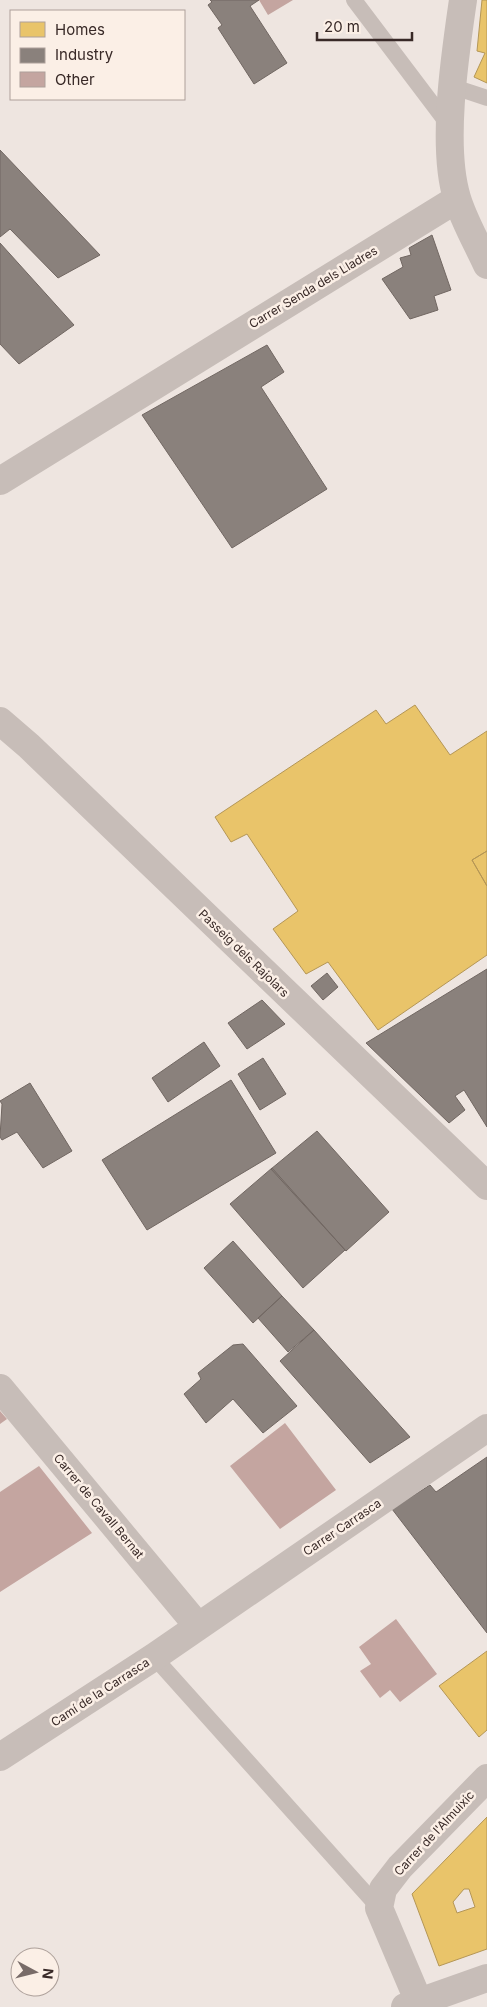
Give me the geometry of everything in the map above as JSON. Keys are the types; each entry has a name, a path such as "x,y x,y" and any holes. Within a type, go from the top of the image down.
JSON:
{"street":[{"path":"463,0 450,127 450,161 457,199 487,265"},
{"name":"Carrer Senda dels Lladres","path":"0,481 457,199"},
{"name":"Passeig dels Rajolars","path":"0,721 43,759 487,1186"},
{"name":"Carrer de Cavall Bernat","path":"0,1388 198,1625"},
{"name":"Carrer Carrasca","path":"198,1625 487,1428"},
{"name":"Camí de la Carrasca","path":"0,1757 154,1657 198,1625"},
{"name":"Carrer de l'Almuixic","path":"379,1908 384,1889 400,1867 487,1778"},
{"path":"379,1908 415,2005 487,1978"}],"lane":[{"path":"354,0 450,127"},
{"path":"454,87 487,98"},
{"path":"154,1657 379,1908"}],"building: Homes":[{"path":"482,0 487,0 487,83 474,77 485,53 477,51"},
{"path":"415,705 450,755 487,731 487,851 472,860 487,886 487,955 378,1030 328,962 306,974 273,929 298,911 247,834 231,842 215,817 376,710 386,724"},
{"path":"487,851 487,886 472,860"},
{"path":"487,1651 487,1730 479,1737 439,1686"},
{"path":"487,1817 487,1949 439,1966 412,1894","holes":["464,1889 469,1889 475,1907 457,1913 453,1902"]}],"building: Industry":[{"path":"210,0 259,0 250,6 287,63 254,84 218,28 222,25 208,5 212,2"},
{"path":"0,150 100,255 58,278 10,229 0,237"},
{"path":"432,235 451,290 434,296 438,310 410,319 382,279 403,267 400,258 411,255 409,248"},
{"path":"0,243 74,325 19,364 0,344"},
{"path":"267,345 284,372 261,387 327,489 232,548 142,415"},
{"path":"487,969 487,1127 464,1090 455,1096 465,1110 449,1123 366,1043"},
{"path":"327,973 338,987 323,1000 311,986"},
{"path":"262,1000 285,1024 247,1049 228,1023"},
{"path":"204,1042 220,1066 168,1102 152,1078"},
{"path":"263,1058 286,1094 260,1110 238,1074"},
{"path":"231,1080 276,1153 147,1230 102,1160"},
{"path":"30,1083 72,1151 43,1168 17,1132 2,1140 0,1137 2,1104 0,1101"},
{"path":"317,1131 389,1212 346,1251 271,1169"},
{"path":"272,1168 345,1250 303,1288 230,1204"},
{"path":"233,1241 282,1296 253,1323 204,1268"},
{"path":"282,1296 314,1330 288,1352 258,1318"},
{"path":"314,1330 410,1437 370,1463 280,1361"},
{"path":"243,1344 297,1406 263,1433 233,1399 206,1423 184,1394 201,1379 198,1373 233,1345"},
{"path":"487,1457 487,1633 392,1509 430,1485 436,1492"}],"building: Other":[{"path":"259,0 293,0 268,15"},
{"path":"0,1411 7,1419 0,1424"},
{"path":"285,1423 336,1490 280,1529 230,1466"},
{"path":"39,1466 92,1533 0,1592 0,1492"},
{"path":"396,1619 437,1674 400,1702 390,1690 380,1698 360,1671 371,1664 359,1647"}]}
